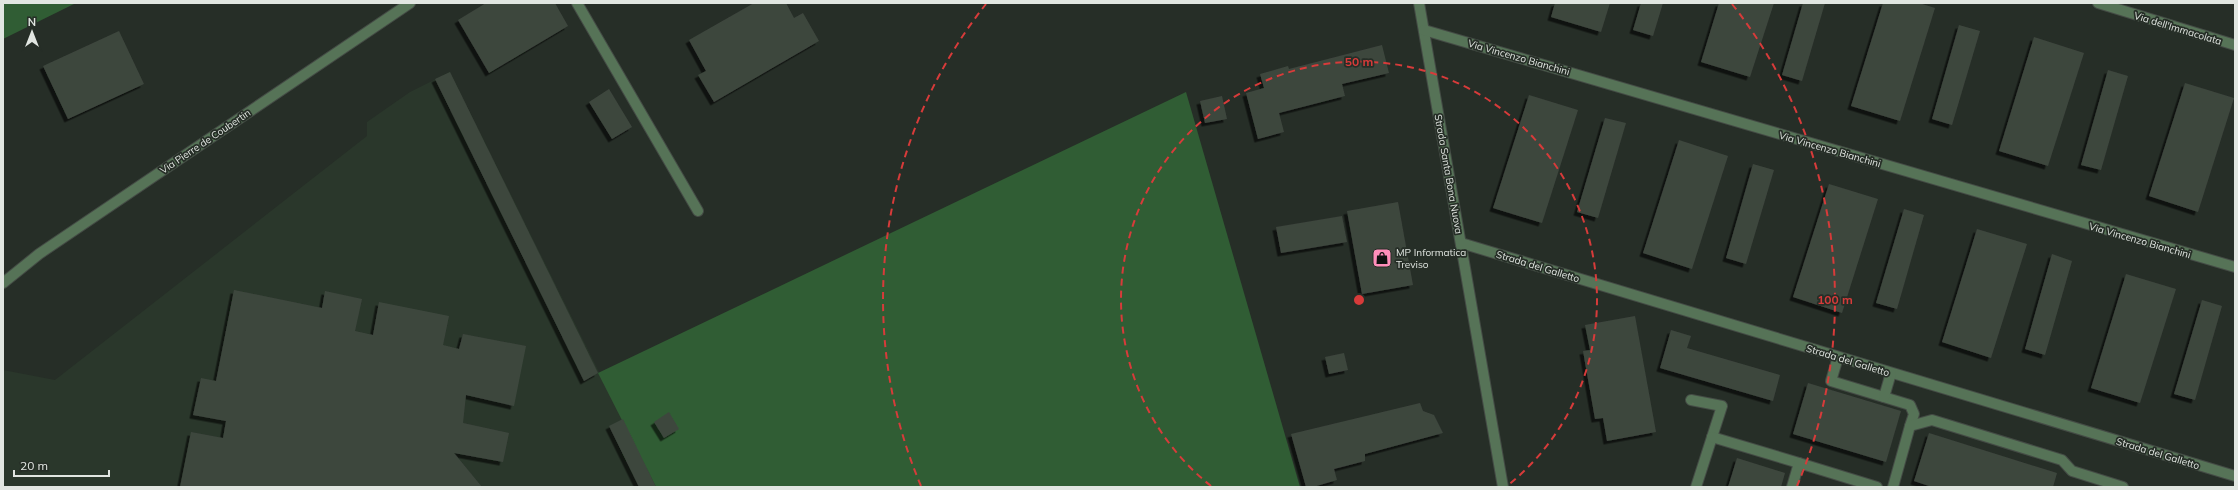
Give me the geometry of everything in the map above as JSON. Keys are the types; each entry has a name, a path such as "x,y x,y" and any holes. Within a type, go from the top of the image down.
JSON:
{"street":[{"name":"Via Pierre de Coubertin","path":"3,283 46,250 410,3"},
{"path":"577,3 698,211"},
{"name":"Strada Santa Bona Nuova","path":"1419,3 1503,487"},
{"name":"Via dell'Immacolata","path":"2098,3 2235,45"},
{"name":"Via Vincenzo Bianchini","path":"1424,30 2235,267"},
{"name":"Strada del Galletto","path":"1461,243 2235,476"},
{"path":"1838,356 1831,381 1910,405 1914,414 1893,487"},
{"path":"1884,397 1891,373"},
{"path":"1691,400 1722,406 1696,487"},
{"path":"1910,426 1932,420 2062,460 2072,471 2123,487"},
{"path":"1712,437 1877,487"},
{"path":"1792,487 1799,463"}],"shaded area":[{"path":"450,72 656,487 3,487 3,370 55,380 367,136 367,122 410,92"}],"green space":[{"path":"3,3 76,3 3,39"},
{"path":"1186,92 1300,487 656,487 598,373"}],"building":[{"path":"486,3 555,3 568,26 489,73 458,20"},
{"path":"754,3 786,3 794,18 803,13 819,41 714,102 698,75 706,71 689,40"},
{"path":"1555,3 1610,3 1601,32 1551,17"},
{"path":"1641,3 1663,3 1653,36 1633,30"},
{"path":"1719,3 1774,3 1750,77 1701,62"},
{"path":"1803,3 1825,3 1802,81 1782,75"},
{"path":"1883,3 1919,3 1935,8 1900,121 1851,106"},
{"path":"1959,25 1980,31 1952,125 1932,119"},
{"path":"119,31 144,84 68,119 43,66"},
{"path":"2034,37 2084,53 2048,166 1999,151"},
{"path":"1382,45 1389,73 1342,84 1345,96 1279,113 1284,132 1258,139 1246,93 1264,88 1260,74 1288,66 1289,69"},
{"path":"2108,70 2128,76 2101,170 2081,165"},
{"path":"450,72 598,373 584,381 435,79"},
{"path":"2185,83 2234,98 2198,212 2149,196"},
{"path":"609,89 632,127 612,139 589,102"},
{"path":"1529,95 1578,110 1542,223 1493,208"},
{"path":"1222,96 1227,119 1205,123 1200,101"},
{"path":"1605,118 1626,123 1598,218 1577,212"},
{"path":"1679,140 1728,156 1692,269 1643,253"},
{"path":"1753,164 1774,170 1746,264 1726,258"},
{"path":"1829,184 1878,199 1842,313 1793,297"},
{"path":"1398,202 1413,285 1362,294 1347,211"},
{"path":"1904,209 1924,215 1897,309 1876,303"},
{"path":"1342,216 1347,242 1281,253 1276,227"},
{"path":"1977,229 2027,244 1991,358 1942,342"},
{"path":"2052,254 2072,261 2045,355 2025,349"},
{"path":"2126,274 2176,289 2140,403 2091,388"},
{"path":"234,290 322,308 325,291 362,299 355,331 373,335 379,302 449,316 443,345 459,349 463,334 526,346 514,406 466,395 463,423 509,433 503,462 454,453 482,487 180,487 191,432 223,438 226,421 193,415 201,378 216,381"},
{"path":"2202,300 2222,306 2195,400 2174,394"},
{"path":"1635,316 1656,432 1607,441 1603,418 1595,419 1583,351 1590,350 1585,325"},
{"path":"1671,330 1691,336 1687,348 1780,375 1773,401 1660,368"},
{"path":"1344,353 1348,370 1329,374 1325,357"},
{"path":"1808,383 1901,411 1886,462 1793,434"},
{"path":"1420,403 1423,411 1434,415 1443,433 1365,454 1365,461 1334,469 1337,480 1313,487 1306,487 1291,434"},
{"path":"669,412 679,429 664,438 654,422"},
{"path":"623,419 656,487 639,487 609,426"},
{"path":"1929,433 2057,473 2053,487 1932,487 1914,481"},
{"path":"1737,458 1785,473 1781,487 1728,487"}],"place":[{"name":"MP Informatica Treviso","path":"1382,258"}]}
